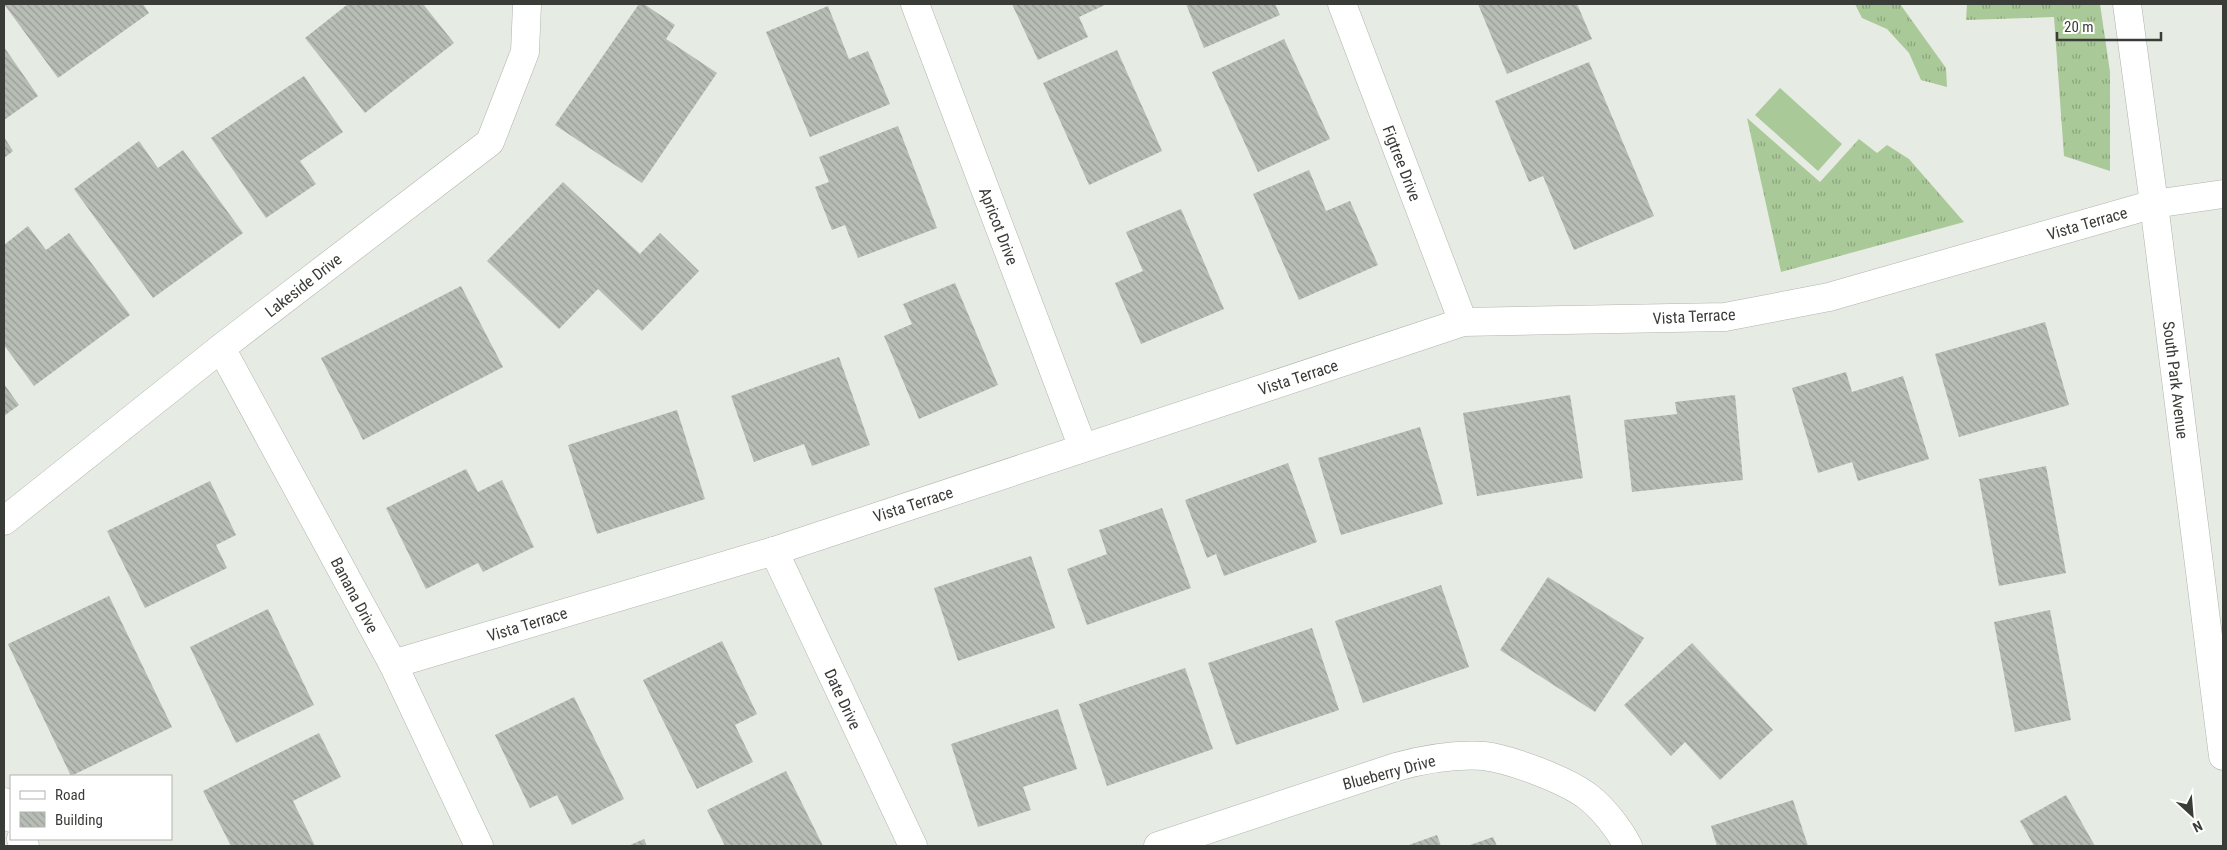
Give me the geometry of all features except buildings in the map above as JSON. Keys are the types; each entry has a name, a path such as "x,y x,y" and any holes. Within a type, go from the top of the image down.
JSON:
{"street":[{"name":"Lakeside Drive","path":"4,520 221,348 490,142 525,52 526,4"},
{"name":"Apricot Drive","path":"915,4 1083,448"},
{"name":"Figtree Drive","path":"1342,4 1463,322"},
{"name":"South Park Avenue","path":"2127,4 2223,756"},
{"name":"Vista Terrace","path":"393,664 774,551 1463,322 1725,317 1829,297 2154,204 2223,194"},
{"name":"Banana Drive","path":"221,348 393,664 478,846"},
{"name":"Date Drive","path":"774,551 914,846"},
{"name":"Blueberry Drive","path":"1158,846 1396,766 1428,758 1462,756 1485,756 1516,764 1563,783 1587,796 1610,820 1628,846"},
{"path":"4,802 10,816"}],"green space":[{"path":"1855,4 1900,4 1946,68 1947,87 1921,80 1909,53 1887,29 1862,18"},
{"path":"1967,4 2100,4 2110,72 2110,171 2064,156 2054,17 1966,20"},
{"path":"1780,88 1842,144 1818,171 1755,115"},
{"path":"1747,118 1820,182 1859,139 1877,153 1887,145 1909,159 1964,222 1781,272"}]}
